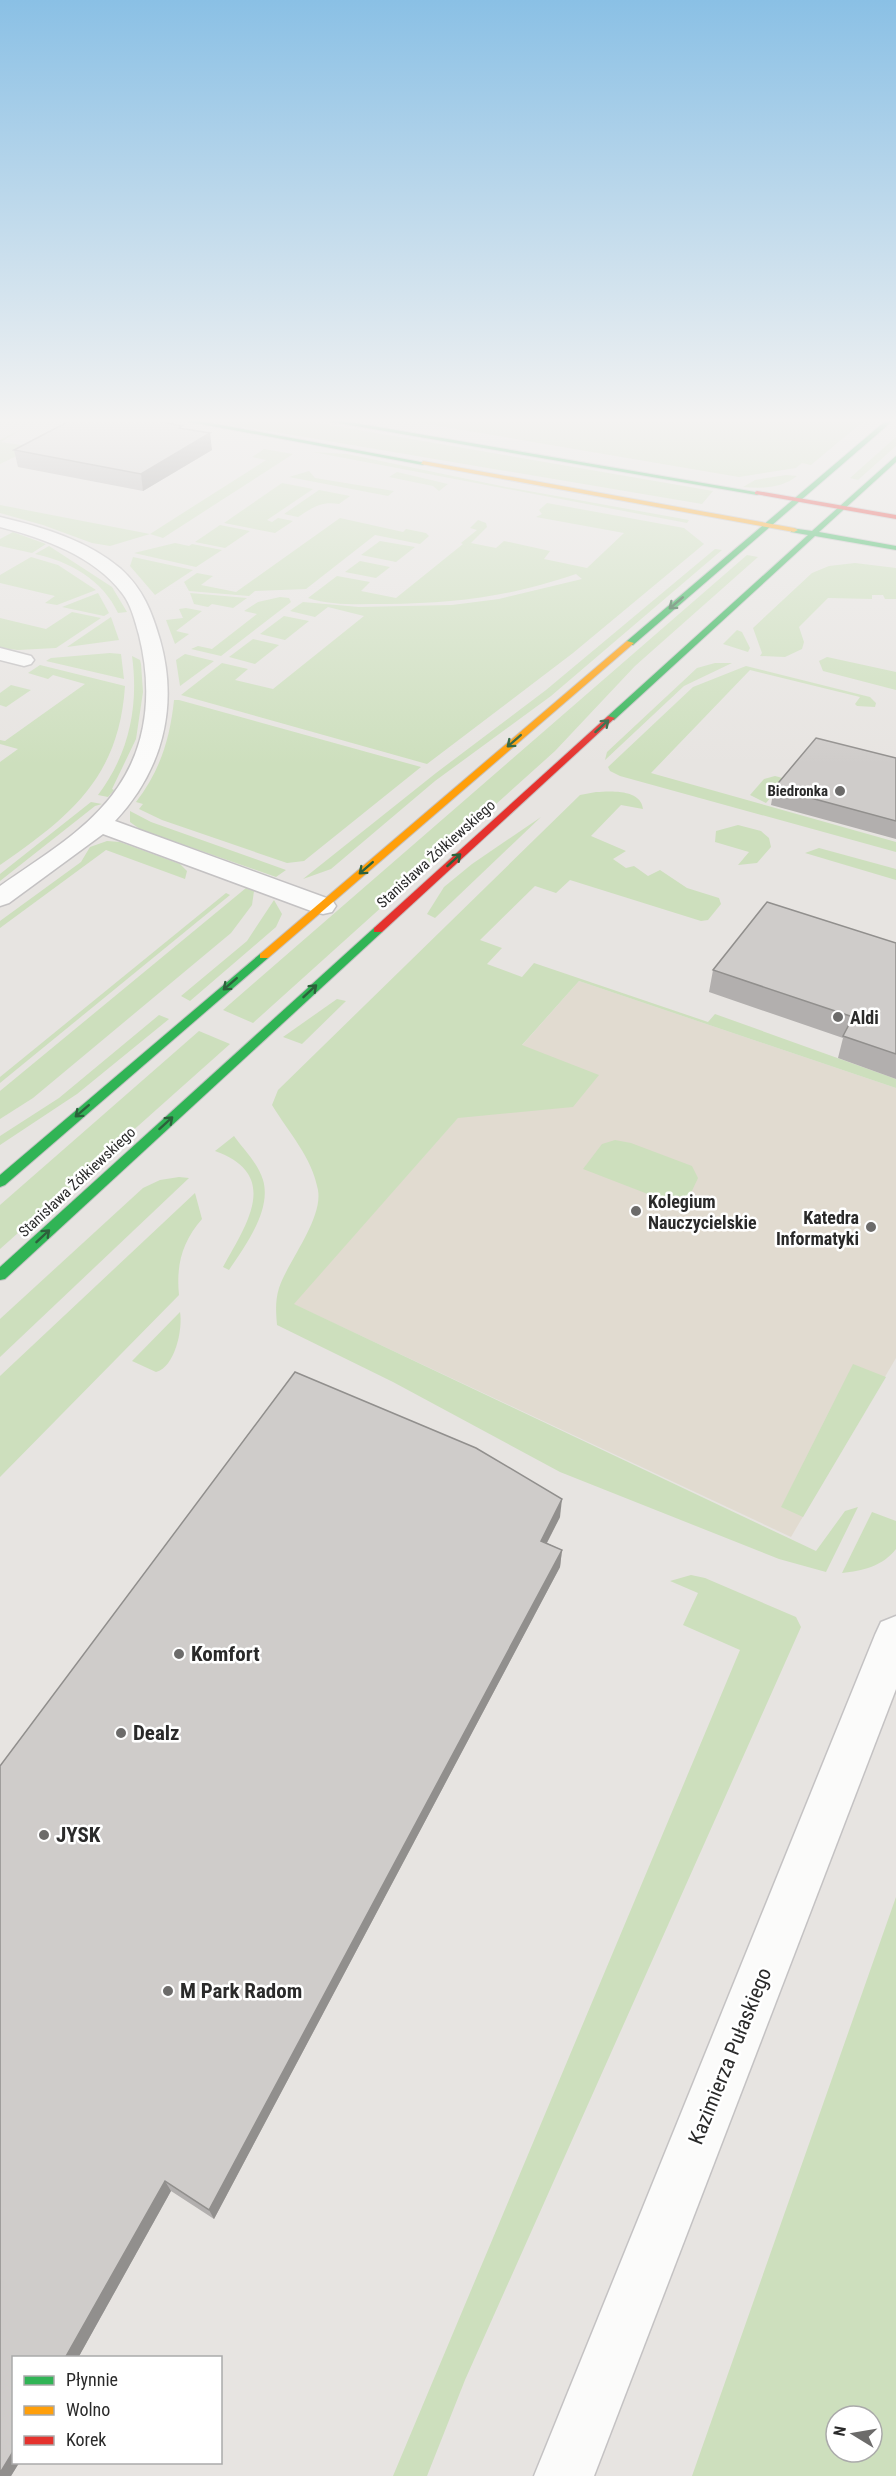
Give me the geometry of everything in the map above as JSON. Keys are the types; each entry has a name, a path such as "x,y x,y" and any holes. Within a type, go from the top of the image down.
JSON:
{"main road":[{"name":"Stanisława Żółkiewskiego","path":"0,1182 759,534"},
{"name":"Stanisława Żółkiewskiego","path":"0,1275 812,534"},
{"path":"816,534 896,548"}],"street":[{"path":"0,898 99,824 119,803 138,775 152,740 158,715 158,668 141,610 128,586 102,563 55,539 37,534"},
{"path":"0,654 24,660"},
{"path":"99,824 323,906"},
{"name":"Kazimierza Pułaskiego","path":"564,2476 896,1635"}],"shaded area":[{"name":"Kolegium Nauczycielskie","path":"579,981 896,1088 896,1358 791,1537 293,1304"}],"green space":[{"path":"10,534 17,534 46,544 32,553 0,546 0,539"},
{"path":"66,534 150,534 110,546 92,543"},
{"path":"150,534 170,534 163,538"},
{"path":"207,534 246,534 225,548 195,542"},
{"path":"318,534 427,534 429,536 420,544 375,535 306,589 255,591 249,596 189,591 184,582 197,573 213,576 201,585 236,592"},
{"path":"473,534 480,534 471,543 496,548 504,541 550,551 544,559 587,568 623,534 691,534 704,544 573,653 427,764 181,695 222,663 248,669 235,680 273,689 364,616 328,607 315,617 290,611 303,602 359,607 452,605 499,599 582,579 576,574 505,593 436,602 346,604 308,598 337,576 370,582 361,591 396,598"},
{"path":"380,541 415,547 396,562 361,555"},
{"path":"175,543 222,550 196,567 134,553"},
{"path":"49,546 112,587 127,612 118,613 112,601 84,574 48,557 35,554"},
{"path":"715,549 722,550 551,696 435,781 331,869 303,879 436,773 546,690"},
{"path":"747,555 758,557 635,666 555,751 253,1023 223,1010"},
{"path":"31,557 58,565 96,590 57,605 45,603 55,596 0,583 0,575"},
{"path":"133,557 193,570 155,595 130,566"},
{"path":"360,561 390,567 376,578 345,572"},
{"path":"855,563 896,568 896,599 885,599 883,595 872,595 872,599 828,598 799,627 804,642 802,649 785,657 760,656 762,653 753,628 812,573 829,566"},
{"path":"98,593 109,613 104,616 62,607"},
{"path":"190,593 247,598 233,608 212,604 208,607 194,604"},
{"path":"280,597 289,598 291,602 221,656 191,649 198,646 212,649 257,614 244,611 258,602"},
{"path":"179,609 202,611 176,631 189,634 175,644 166,620 183,618"},
{"path":"72,612 101,618 56,648 18,650 0,648 0,618 46,629"},
{"path":"284,616 309,621 285,640 260,634"},
{"path":"111,617 119,640 67,647"},
{"path":"737,630 742,632 750,648 748,652 723,644"},
{"path":"253,639 279,645 255,664 229,657"},
{"path":"121,654 124,679 46,661 51,658"},
{"path":"185,654 214,661 180,686 176,660"},
{"path":"132,656 140,660 143,692 136,739 112,789 114,790 108,797 98,795 117,763 129,729 134,693"},
{"path":"827,657 896,672 896,690 823,671 819,661"},
{"path":"715,663 732,663 684,686 605,760 607,752 697,668"},
{"path":"40,665 125,686 121,718 102,770 87,791 49,829 0,865 0,762 18,749 0,744 0,740 5,741 85,684 53,675 48,679 28,673"},
{"path":"746,666 870,697 876,703 875,707 857,706 855,704 860,697 750,670 651,773 896,842 896,852 620,776 610,771 608,767 693,687"},
{"path":"11,685 31,690 6,707 0,705 0,693"},
{"path":"174,700 421,767 304,861 287,863 162,820 139,809 143,804 136,802 152,778 167,741"},
{"path":"775,776 786,779 766,803 750,795 764,779"},
{"path":"596,792 631,795 641,802 643,809 621,805 591,836 626,851 613,859 626,868 634,866 648,876 660,870 687,888 719,898 721,904 708,920 701,921 570,880 556,893 535,886 480,940 502,948 487,964 522,977 534,963 708,1022 715,1014 896,1079 896,1088 579,981 522,1045 599,1075 573,1107 458,1118 294,1304 816,1551 845,1511 858,1507 826,1572 779,1559 560,1472 393,1382 277,1325 276,1302 279,1288 310,1227 318,1201 318,1190 311,1167 272,1105 278,1090 580,795"},
{"path":"91,802 102,804 95,806 0,881 0,874"},
{"path":"130,811 151,822 286,870 276,877 141,830 130,822"},
{"path":"541,817 435,918 427,914 444,887 472,864"},
{"path":"738,825 761,831 769,838 771,847 757,863 738,865 749,852 715,842 716,831"},
{"path":"107,841 120,842 180,864 187,871 185,879 106,850 0,928 0,921 81,862 90,847"},
{"path":"819,848 896,869 896,880 805,853"},
{"path":"246,888 254,891 252,905 231,933 33,1098 0,1119 0,1091"},
{"path":"226,893 230,895 0,1083 0,1077"},
{"path":"274,900 282,914 276,927 190,1001 181,996 247,941"},
{"path":"337,999 346,1001 302,1044 283,1037"},
{"path":"159,1015 169,1019 77,1094 0,1145 0,1136 59,1098"},
{"path":"199,1031 230,1044 0,1249 0,1205"},
{"path":"234,1136 258,1168 265,1191 264,1203 255,1227 229,1270 223,1267 241,1235 253,1202 253,1187 248,1173 236,1161 215,1151"},
{"path":"615,1140 631,1143 692,1166 698,1178 684,1208 583,1169 602,1144"},
{"path":"189,1178 0,1357 0,1319 143,1188 160,1180"},
{"path":"195,1193 202,1219 190,1236 182,1254 179,1295 0,1477 0,1376"},
{"path":"180,1312 179,1337 173,1355 163,1369 156,1372 132,1361"},
{"path":"853,1364 886,1377 803,1517 781,1507"},
{"path":"872,1512 896,1521 896,1549 885,1560 872,1567 842,1573"},
{"path":"691,1575 705,1578 796,1617 801,1627 465,2380 427,2476 393,2476 740,1650 683,1625 698,1593 670,1581"},
{"path":"896,1897 896,2476 692,2476"}],"building":[{"name":"Biedronka","path":"816,738 896,758 896,821 774,788"},
{"name":"Aldi","path":"767,902 896,943 896,1054 843,1036 853,1017 713,970"},
{"name":"M Park Radom","path":"295,1372 476,1448 562,1499 541,1541 562,1550 209,2210 165,2181 66,2356 12,2356 12,2453 0,2473 0,1766"}],"traffic: fast":[{"path":"630,643 758,534"},
{"path":"611,718 813,534"},
{"path":"814,534 896,548"},
{"path":"0,1275 378,930"},
{"path":"0,1182 264,956"}],"traffic: slow":[{"path":"264,956 630,643"}],"traffic: jam":[{"path":"378,930 611,718"}],"place":[{"name":"Biedronka","path":"840,791"},
{"name":"Aldi","path":"838,1017"},
{"name":"Kolegium Nauczycielskie","path":"636,1211"},
{"name":"Katedra Informatyki","path":"871,1227"},
{"name":"Komfort","path":"179,1654"},
{"name":"Dealz","path":"121,1733"},
{"name":"JYSK","path":"44,1835"},
{"name":"M Park Radom","path":"168,1991"}]}
